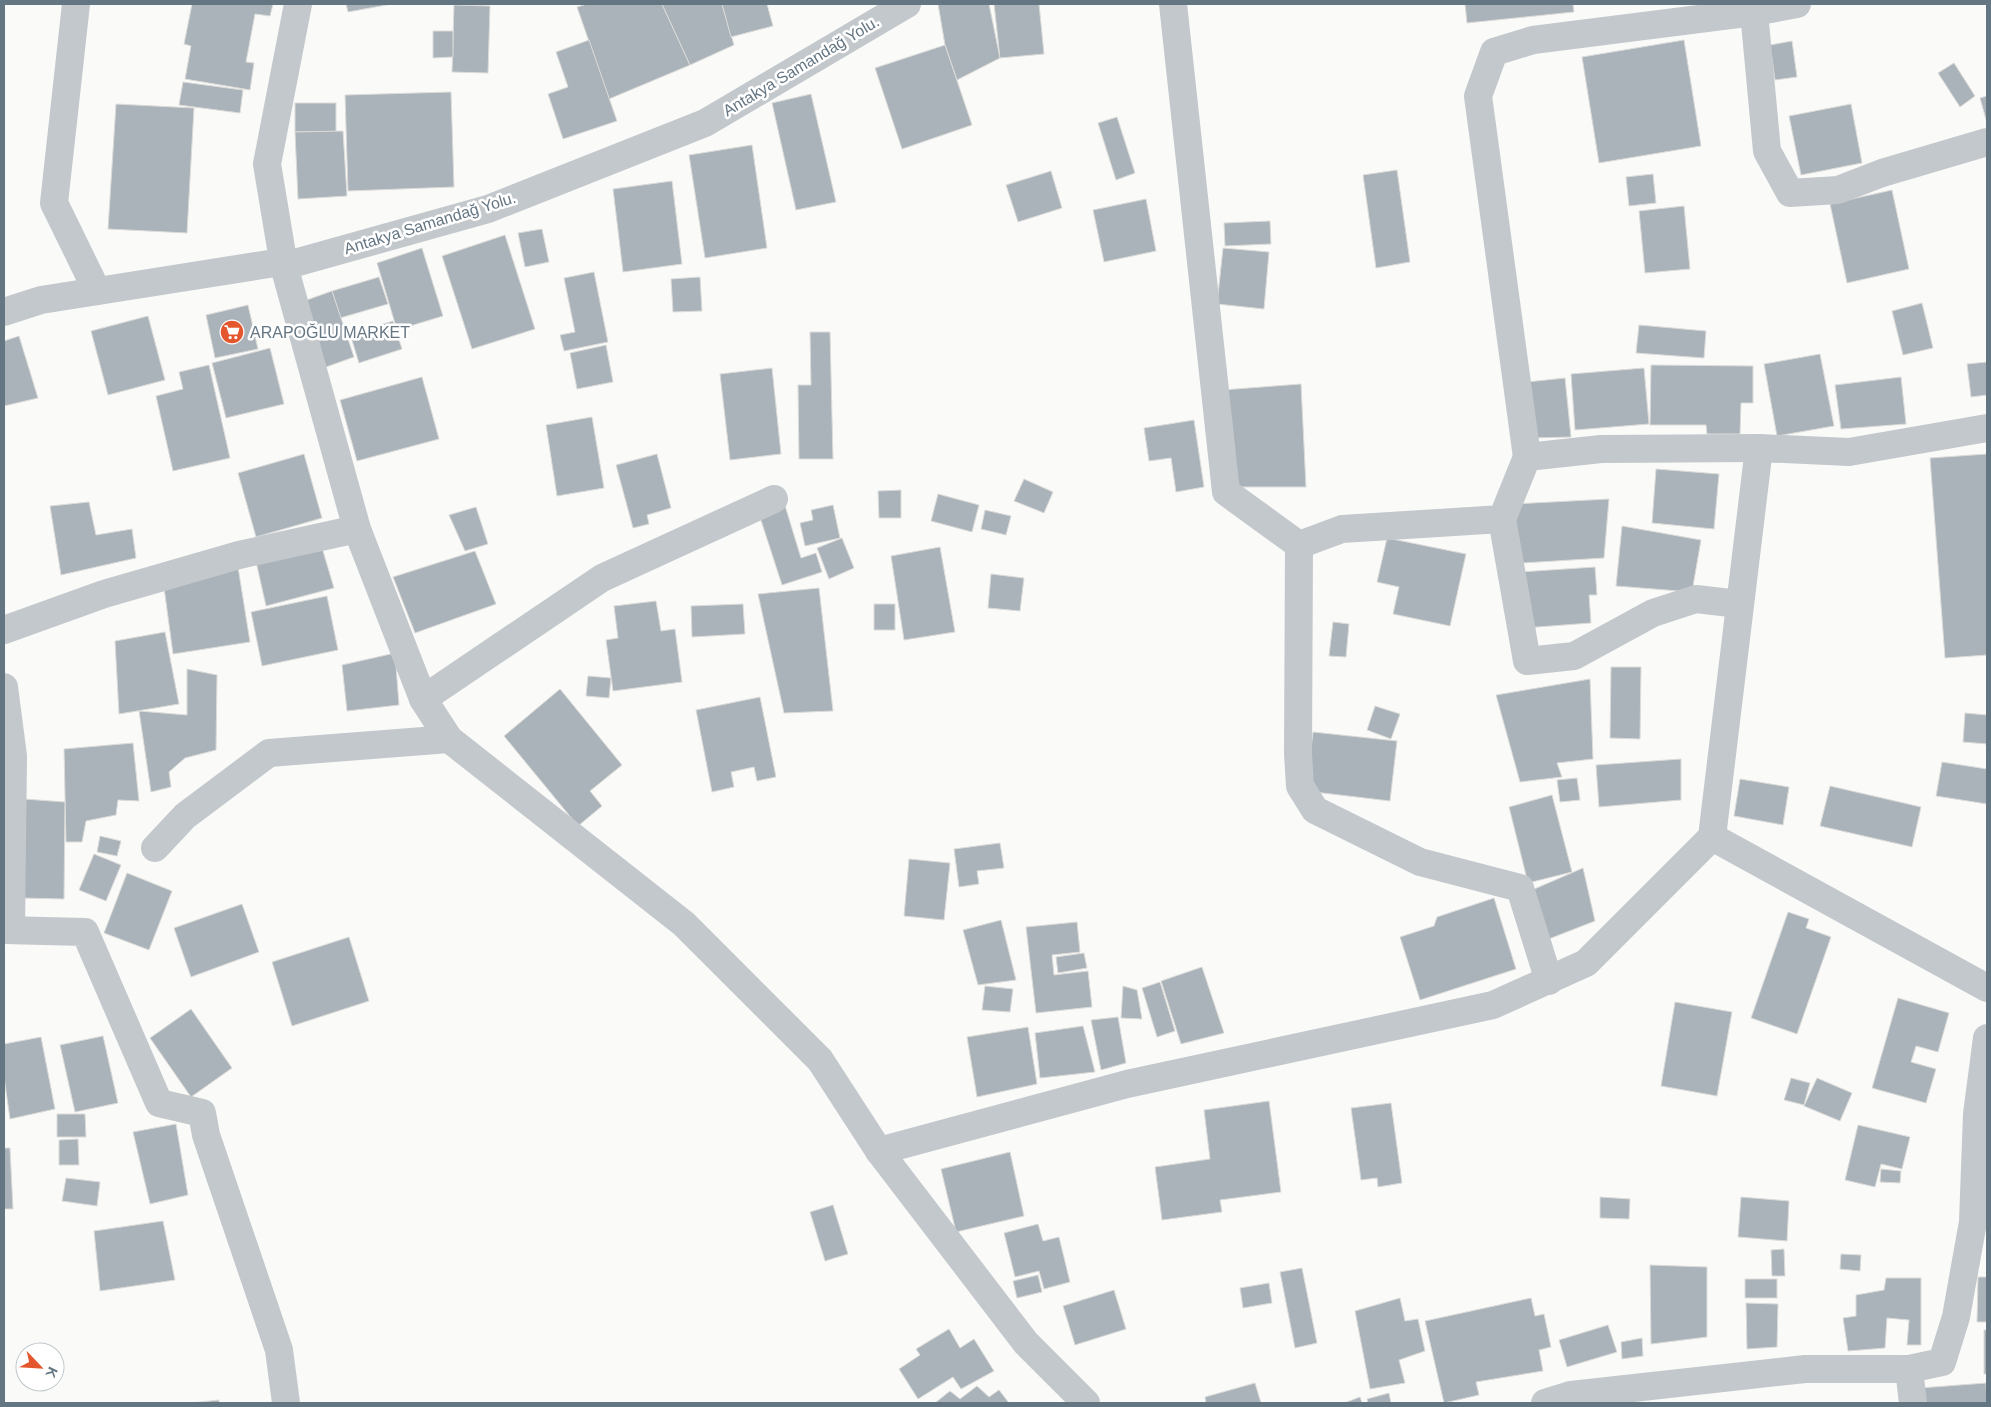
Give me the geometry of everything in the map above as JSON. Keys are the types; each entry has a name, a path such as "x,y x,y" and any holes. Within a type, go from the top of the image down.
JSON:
{"street":[{"path":"76,4 54,202 97,291"},
{"path":"298,4 268,164 284,266 357,529 422,699 449,738 684,924 820,1060 878,1151 1026,1343 1086,1403"},
{"name":"Antakya Samandağ Yolu.","path":"4,312 41,300 276,263 284,266 488,209 705,124 907,4"},
{"path":"1173,4 1226,492 1299,545"},
{"path":"1739,604 1696,599 1653,613 1574,656 1527,661 1502,519 1527,457 1478,96 1494,52 1533,40 1754,12 1797,4"},
{"path":"1754,12 1767,152 1790,193 1838,190 1882,173 1987,142"},
{"path":"1527,457 1601,449 1759,448 1849,452 1987,428"},
{"path":"878,1151 1127,1084 1493,1005 1586,963 1712,838 1759,448"},
{"path":"422,699 602,578 774,499"},
{"path":"1299,545 1342,529 1502,519"},
{"path":"4,630 104,594 239,555 357,529"},
{"path":"1299,545 1298,754 1300,786 1315,810 1420,862 1520,888 1548,980"},
{"path":"4,687 13,756 7,930 85,932 158,1103 202,1113 206,1135 279,1350 286,1403"},
{"path":"155,848 185,816 269,753 449,738"},
{"path":"1712,838 1987,988"},
{"path":"1545,1403 1805,1369 1909,1369 1942,1362 1956,1317 1980,1222 1977,1114 1987,1038"},
{"path":"1909,1369 1913,1403"}],"building":[{"path":"192,4 273,4 270,16 255,14 246,62 254,63 250,90 185,79 191,46 184,44"},
{"path":"346,4 392,4 348,12"},
{"path":"587,4 662,4 690,65 609,99 577,7"},
{"path":"662,4 722,4 734,45 690,65"},
{"path":"722,4 767,4 773,26 731,37"},
{"path":"938,4 989,4 1000,58 957,80 945,45"},
{"path":"994,4 1039,4 1044,54 1000,58"},
{"path":"1465,4 1573,4 1574,12 1467,23"},
{"path":"454,5 490,6 488,73 452,72"},
{"path":"433,31 453,31 453,57 433,58"},
{"path":"589,40 617,121 563,139 548,94 568,87 556,52"},
{"path":"1684,40 1701,146 1599,163 1582,57"},
{"path":"1792,41 1797,77 1775,80 1770,45"},
{"path":"945,45 972,125 902,149 875,68"},
{"path":"1954,63 1975,96 1960,107 1938,73"},
{"path":"183,82 243,90 240,113 179,105"},
{"path":"451,92 454,187 348,191 345,95"},
{"path":"811,94 836,202 796,210 772,103"},
{"path":"1987,96 1987,123 1980,98"},
{"path":"295,103 336,103 336,132 295,132"},
{"path":"116,104 194,108 187,233 108,229"},
{"path":"1851,104 1862,163 1801,175 1789,116"},
{"path":"1117,117 1135,173 1116,180 1098,123"},
{"path":"343,131 347,196 298,199 295,132"},
{"path":"752,145 767,248 705,258 689,155"},
{"path":"1397,170 1410,262 1376,268 1363,175"},
{"path":"1051,171 1062,208 1018,222 1006,185"},
{"path":"1653,174 1656,203 1629,206 1626,177"},
{"path":"672,181 682,264 623,272 613,189"},
{"path":"1892,190 1909,269 1847,283 1830,204"},
{"path":"1146,199 1156,251 1104,262 1093,210"},
{"path":"1684,206 1690,269 1645,273 1639,211"},
{"path":"1270,221 1271,244 1225,246 1224,223"},
{"path":"542,229 549,262 525,267 518,233"},
{"path":"505,235 535,329 472,349 442,256"},
{"path":"422,248 443,316 397,330 377,263"},
{"path":"1223,248 1269,252 1264,309 1217,304"},
{"path":"594,272 608,342 564,351 560,335 575,332 564,278"},
{"path":"379,277 388,304 340,318 332,291"},
{"path":"700,277 702,311 673,312 671,279"},
{"path":"332,291 354,357 326,367 304,301"},
{"path":"1922,303 1933,348 1903,355 1892,311"},
{"path":"248,305 258,349 215,358 206,315"},
{"path":"148,316 165,380 108,395 91,331"},
{"path":"393,321 402,349 359,363 350,334"},
{"path":"1639,325 1706,331 1704,358 1636,353"},
{"path":"810,332 830,332 833,459 799,459 798,385 811,385"},
{"path":"19,336 38,398 4,406 4,341"},
{"path":"606,345 613,382 577,389 570,353"},
{"path":"270,348 284,404 226,418 212,363"},
{"path":"1820,354 1834,426 1777,436 1764,364"},
{"path":"1987,362 1987,395 1971,397 1967,364"},
{"path":"209,365 230,458 173,471 156,396 183,389 179,372"},
{"path":"1651,365 1753,366 1753,403 1741,403 1740,434 1707,434 1706,425 1650,425"},
{"path":"772,368 781,454 730,460 720,374"},
{"path":"1644,368 1649,424 1575,430 1571,374"},
{"path":"422,377 439,439 357,461 340,400"},
{"path":"1901,377 1906,424 1841,429 1835,385"},
{"path":"1565,378 1571,437 1531,438 1527,382"},
{"path":"1301,384 1306,487 1234,487 1222,390"},
{"path":"592,417 604,488 557,496 546,425"},
{"path":"1194,420 1204,487 1176,492 1171,458 1149,461 1144,428"},
{"path":"304,454 322,518 256,537 238,473"},
{"path":"657,454 671,508 647,515 649,524 633,528 616,465"},
{"path":"1987,454 1987,655 1945,658 1930,458"},
{"path":"1656,469 1719,474 1714,529 1652,523"},
{"path":"1024,479 1053,492 1044,513 1014,501"},
{"path":"901,490 901,518 879,518 878,491"},
{"path":"938,494 979,505 972,532 931,521"},
{"path":"783,499 801,558 816,553 822,572 782,585 757,508"},
{"path":"1609,499 1604,558 1522,563 1513,504"},
{"path":"89,502 96,535 132,529 136,558 61,575 50,506"},
{"path":"833,505 840,538 805,546 800,523 813,520 811,510"},
{"path":"476,507 488,544 465,551 449,515"},
{"path":"985,510 1011,516 1006,535 981,529"},
{"path":"1622,526 1701,540 1692,592 1616,586"},
{"path":"842,538 854,568 829,579 817,548"},
{"path":"1387,538 1466,554 1450,626 1393,614 1399,587 1377,582"},
{"path":"320,541 334,588 266,606 255,557"},
{"path":"940,547 955,632 904,640 891,556"},
{"path":"475,551 496,604 415,633 393,577"},
{"path":"238,567 250,642 173,654 163,580"},
{"path":"1595,567 1597,595 1589,595 1591,623 1524,628 1520,572"},
{"path":"991,574 1024,578 1020,611 988,608"},
{"path":"819,588 833,711 784,713 758,594"},
{"path":"327,596 338,650 262,666 251,612"},
{"path":"656,601 661,631 675,629 682,682 613,691 606,640 618,638 614,606"},
{"path":"743,604 745,634 692,637 691,606"},
{"path":"874,604 895,604 895,630 874,630"},
{"path":"1333,622 1349,624 1346,657 1329,656"},
{"path":"165,632 179,704 119,714 115,641"},
{"path":"395,653 399,705 347,711 342,665"},
{"path":"1611,667 1641,667 1640,739 1610,738"},
{"path":"187,669 217,675 216,750 185,758 169,772 171,787 151,792 139,711 187,715"},
{"path":"588,676 611,678 609,698 586,696"},
{"path":"1590,679 1593,759 1557,763 1562,777 1520,782 1496,695"},
{"path":"560,689 622,765 590,791 602,806 578,826 504,736"},
{"path":"760,697 776,777 757,781 754,767 731,772 734,787 712,792 696,710"},
{"path":"1375,706 1400,714 1391,739 1367,730"},
{"path":"1965,713 1987,715 1987,744 1963,742"},
{"path":"1313,732 1397,741 1390,801 1306,791"},
{"path":"133,743 139,801 118,800 116,815 86,821 82,842 66,842 64,749"},
{"path":"1681,759 1681,800 1599,807 1596,765"},
{"path":"1942,762 1987,769 1987,804 1936,796"},
{"path":"1577,778 1580,800 1560,802 1557,780"},
{"path":"1740,779 1789,787 1783,825 1734,816"},
{"path":"1830,786 1921,807 1912,847 1820,826"},
{"path":"1552,795 1572,872 1528,883 1509,807"},
{"path":"24,799 65,802 64,899 21,898"},
{"path":"100,836 121,841 117,856 97,852"},
{"path":"1000,843 1004,868 977,871 979,884 959,887 954,849"},
{"path":"94,854 121,865 106,901 79,890"},
{"path":"909,859 950,863 944,920 904,916"},
{"path":"1583,868 1595,921 1541,942 1525,893"},
{"path":"127,873 172,891 149,950 104,933"},
{"path":"1494,898 1516,969 1420,1000 1400,937 1434,926 1437,917"},
{"path":"242,904 259,952 191,977 174,928"},
{"path":"1788,912 1809,919 1806,928 1831,937 1797,1034 1751,1018"},
{"path":"1001,920 1016,980 978,985 963,930"},
{"path":"1077,922 1080,952 1052,955 1054,975 1088,971 1092,1007 1036,1013 1026,927"},
{"path":"349,937 369,1001 292,1026 272,962"},
{"path":"1084,953 1087,968 1058,973 1056,957"},
{"path":"1202,967 1224,1033 1181,1044 1161,981"},
{"path":"1160,982 1175,1031 1157,1037 1142,988"},
{"path":"985,986 1013,989 1010,1012 982,1010"},
{"path":"1123,986 1137,990 1142,1019 1121,1018"},
{"path":"1898,998 1949,1013 1938,1052 1916,1046 1911,1062 1936,1069 1926,1103 1872,1088"},
{"path":"1675,1002 1732,1012 1717,1096 1661,1086"},
{"path":"191,1009 232,1068 191,1097 150,1038"},
{"path":"1118,1017 1126,1063 1101,1070 1091,1020"},
{"path":"1083,1026 1095,1072 1040,1078 1035,1033"},
{"path":"1028,1027 1037,1084 977,1097 967,1037"},
{"path":"103,1036 118,1103 75,1112 60,1045"},
{"path":"41,1037 55,1109 10,1119 4,1077 4,1044"},
{"path":"1791,1078 1810,1083 1804,1105 1784,1100"},
{"path":"1817,1078 1852,1093 1840,1121 1804,1106"},
{"path":"1269,1101 1281,1192 1220,1200 1222,1212 1162,1220 1155,1167 1210,1159 1204,1110"},
{"path":"1391,1103 1402,1183 1378,1187 1377,1178 1361,1180 1351,1108"},
{"path":"57,1114 85,1114 86,1137 57,1137"},
{"path":"176,1124 188,1195 150,1204 133,1132"},
{"path":"1858,1125 1910,1137 1902,1169 1881,1164 1875,1187 1845,1180"},
{"path":"78,1139 79,1165 59,1165 59,1140"},
{"path":"4,1148 10,1148 13,1209 4,1209"},
{"path":"1010,1152 1024,1216 956,1232 941,1169"},
{"path":"1881,1169 1901,1171 1900,1183 1880,1182"},
{"path":"66,1178 100,1182 97,1206 62,1201"},
{"path":"1600,1197 1630,1199 1629,1219 1600,1218"},
{"path":"1741,1197 1789,1201 1787,1241 1738,1237"},
{"path":"833,1205 848,1254 825,1261 810,1212"},
{"path":"163,1221 175,1280 100,1291 94,1231"},
{"path":"1038,1224 1043,1241 1059,1237 1070,1282 1044,1289 1039,1271 1015,1277 1004,1233"},
{"path":"1784,1249 1785,1276 1772,1276 1771,1250"},
{"path":"1841,1254 1861,1255 1860,1271 1840,1269"},
{"path":"1650,1265 1707,1267 1707,1337 1651,1344"},
{"path":"1302,1268 1317,1343 1295,1348 1280,1272"},
{"path":"1038,1275 1042,1292 1017,1298 1013,1281"},
{"path":"1978,1277 1987,1277 1987,1322 1977,1322"},
{"path":"1886,1278 1921,1278 1921,1345 1907,1345 1909,1320 1887,1318 1885,1348 1848,1351 1843,1318 1856,1316 1856,1295 1884,1290"},
{"path":"1745,1279 1777,1279 1777,1298 1745,1298"},
{"path":"1269,1283 1272,1303 1243,1308 1240,1288"},
{"path":"1114,1290 1126,1329 1075,1345 1063,1306"},
{"path":"1400,1298 1405,1321 1418,1319 1425,1351 1399,1360 1405,1383 1370,1389 1355,1311"},
{"path":"1531,1298 1535,1316 1544,1314 1551,1347 1539,1350 1543,1371 1476,1382 1479,1395 1444,1403 1425,1321"},
{"path":"1746,1303 1778,1304 1777,1347 1747,1349"},
{"path":"1608,1325 1617,1352 1567,1367 1559,1340"},
{"path":"949,1329 960,1348 974,1339 994,1371 961,1389 953,1377 918,1399 899,1369 920,1355 916,1349"},
{"path":"1984,1330 1987,1330 1987,1374 1984,1374"},
{"path":"1642,1338 1643,1356 1622,1359 1621,1342"},
{"path":"1255,1383 1261,1403 1206,1403 1205,1397"},
{"path":"1986,1383 1987,1403 1922,1403 1920,1388"},
{"path":"977,1386 989,1397 999,1390 1009,1403 935,1403 950,1391 960,1399"},
{"path":"1389,1393 1391,1403 1368,1403 1367,1399"},
{"path":"1360,1397 1362,1403 1344,1403"},
{"path":"219,1400 219,1403 191,1403"}],"place":[{"name":"ARAPOĞLU MARKET","path":"232,332"}]}
